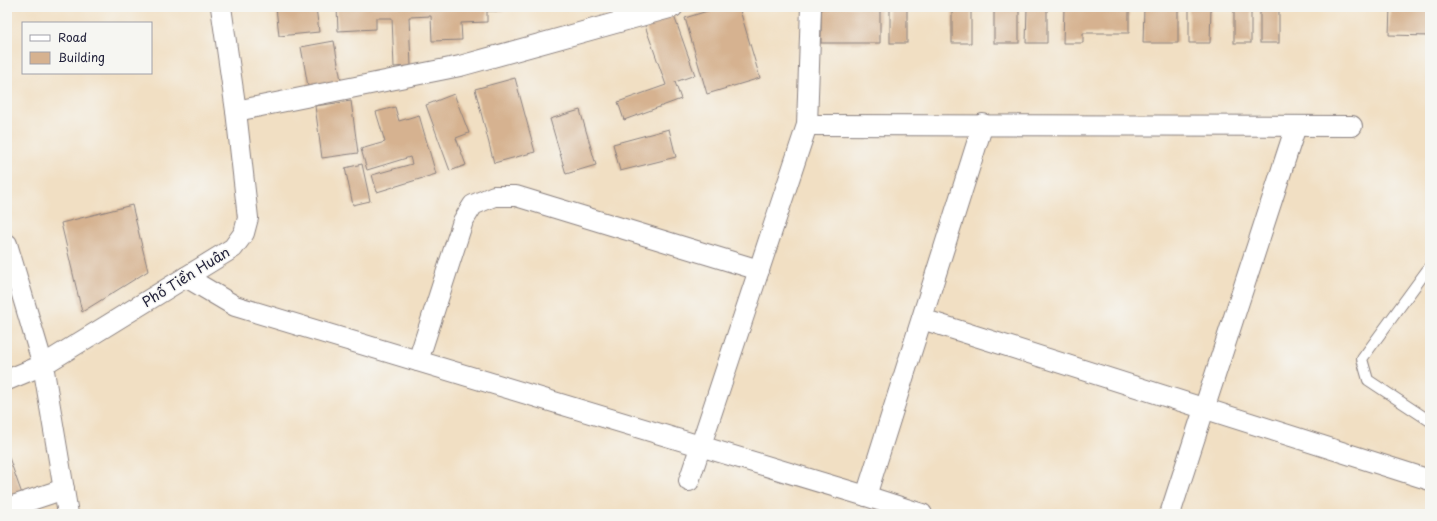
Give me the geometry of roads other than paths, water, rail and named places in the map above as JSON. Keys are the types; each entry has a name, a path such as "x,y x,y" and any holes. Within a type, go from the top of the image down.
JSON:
{"street":[{"name":"Phố Tiền Huân","path":"7,380 43,365 186,277 233,248 244,234 248,218 236,111 220,7"},
{"path":"236,111 460,66 673,7"},
{"path":"689,481 807,125 811,7"},
{"path":"807,125 983,124 1352,126"},
{"path":"866,496 983,124"},
{"path":"1170,514 1296,126"},
{"path":"418,361 462,221 473,205 494,196 516,196 759,270"},
{"path":"7,244 43,365 68,514"},
{"path":"186,277 235,306 922,514"},
{"path":"922,318 1430,480"},
{"path":"7,508 64,489"}],"lane":[{"path":"1430,266 1362,359 1368,380 1430,421"}]}
